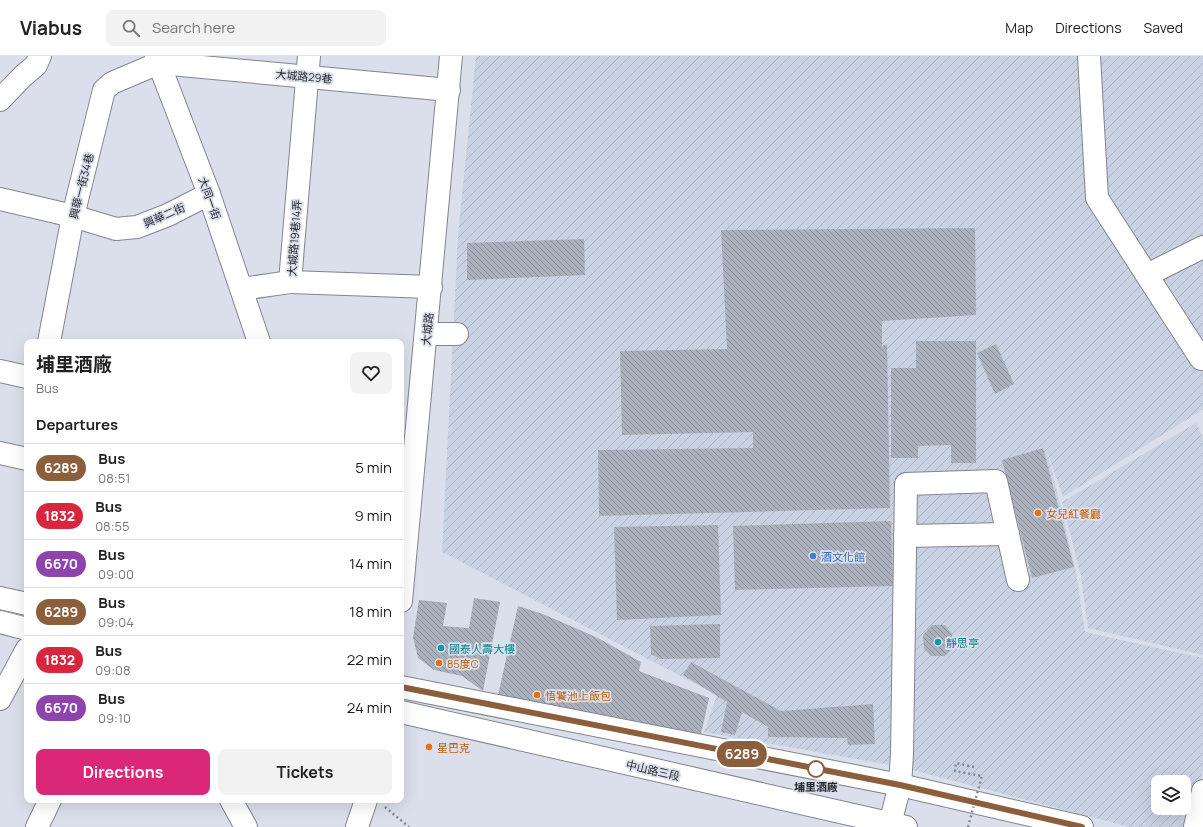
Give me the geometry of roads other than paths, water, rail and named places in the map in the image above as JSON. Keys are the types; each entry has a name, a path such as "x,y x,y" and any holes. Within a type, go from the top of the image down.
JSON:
{"street":[{"path":"0,100 36,65 40,56"},
{"name":"大城路","path":"404,533 431,287 451,56"},
{"path":"1089,56 1097,198 1201,359 1203,358"},
{"name":"大城路29巷","path":"157,60 308,66 449,90"},
{"name":"大同一街","path":"157,60 209,194 258,339"},
{"name":"興華一街34巷","path":"49,339 73,216 104,90 112,83 157,60"},
{"name":"大城路19巷14弄","path":"308,66 290,282 431,287"},
{"name":"興華二街","path":"0,199 73,216 116,229 137,227 168,215 209,194"},
{"path":"1147,275 1203,247"},
{"path":"242,289 290,282"},
{"path":"426,334 457,334"},
{"path":"0,371 24,376"},
{"path":"0,453 24,458"},
{"path":"898,825 902,745 906,484 996,481 1018,580"},
{"path":"905,536 1008,534"},
{"path":"0,598 24,603"},
{"path":"0,622 24,628"},
{"path":"0,699 24,655"},
{"path":"404,687 900,785 1082,827"},
{"name":"中山路三段","path":"404,713 898,825"},
{"path":"1195,827 1203,791"},
{"path":"37,827 49,803"},
{"path":"234,803 246,827"},
{"path":"357,827 373,803"}],"place":[{"name":"女兒紅餐廳","path":"1038,513"},
{"name":"酒文化館","path":"813,556"},
{"name":"靜思亭","path":"938,642"},
{"name":"國泰人壽大樓","path":"441,648"},
{"name":"85度C","path":"439,663"},
{"name":"悟饕池上飯包","path":"537,695"},
{"name":"星巴克","path":"429,747"},
{"name":"埔里酒廠","path":"816,769"}]}
